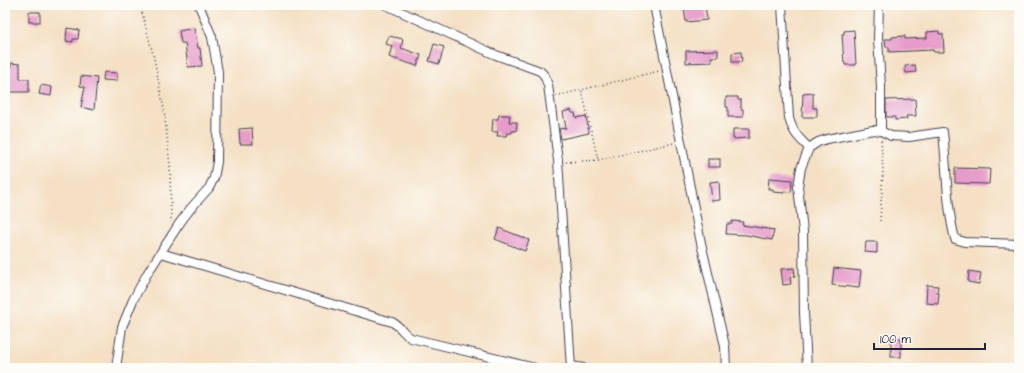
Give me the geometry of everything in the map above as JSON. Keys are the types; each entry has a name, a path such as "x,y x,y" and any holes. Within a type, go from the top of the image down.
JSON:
{"street":[{"path":"116,368 122,327 133,300 147,274 171,236 191,208 209,188 214,178 217,162 218,72 212,37 199,5"},
{"path":"386,5 496,55 540,71 544,75 550,97 558,160 571,367 583,368"},
{"path":"654,5 701,243 725,346 726,368"},
{"path":"782,5 789,118 792,129 809,148"},
{"path":"879,5 878,39 881,100 880,131"},
{"path":"808,368 804,313 802,232 798,187 801,168 809,148 818,142 873,130 880,131 891,136 909,137 944,132 949,207 955,239 965,242 1019,244"},
{"path":"161,253 392,322 398,325 406,335 411,338 535,368"}],"path":[{"path":"140,5 154,58 164,109 170,166 171,236"},
{"path":"550,97 582,91 667,69"},
{"path":"582,91 598,160"},
{"path":"880,131 883,171 880,221"},
{"path":"558,160 567,162 598,160 681,141"}],"building":[{"path":"705,5 707,20 686,22 684,8"},
{"path":"29,12 40,12 40,22 29,22"},
{"path":"67,28 79,30 78,39 73,39 73,42 66,41"},
{"path":"194,28 198,48 200,48 202,66 188,67 185,43 181,43 179,31"},
{"path":"854,30 856,65 845,65 842,34 844,34 844,31"},
{"path":"939,31 939,34 943,34 944,52 934,52 933,50 889,52 889,47 886,47 885,39 905,36 905,39 927,38 927,32"},
{"path":"389,36 403,39 401,48 421,55 417,66 389,57 392,46 386,44"},
{"path":"434,44 444,47 439,64 429,61"},
{"path":"718,50 718,57 711,57 712,62 686,63 686,51"},
{"path":"741,52 742,62 732,62 732,53"},
{"path":"11,63 20,64 20,79 29,79 29,92 9,92"},
{"path":"915,65 916,72 906,73 905,66"},
{"path":"104,72 117,73 117,81 103,80"},
{"path":"81,76 97,78 94,110 81,107 85,87 80,86"},
{"path":"41,85 52,87 51,96 39,94"},
{"path":"813,93 813,108 817,108 817,117 802,117 803,94"},
{"path":"726,97 738,97 738,100 741,100 743,117 728,117"},
{"path":"915,99 916,116 906,116 907,119 895,120 895,117 886,117 886,100"},
{"path":"571,110 572,113 575,113 576,118 586,116 589,133 561,139 559,129 566,128 563,112"},
{"path":"499,115 510,115 509,122 517,122 516,131 507,133 506,136 497,136 498,132 492,132 493,119 498,119"},
{"path":"252,128 253,144 240,144 239,129"},
{"path":"733,129 749,129 749,138 733,139"},
{"path":"708,159 720,159 720,167 708,167"},
{"path":"955,168 990,169 989,184 955,183"},
{"path":"769,178 792,180 791,192 773,192 773,189 768,189"},
{"path":"719,181 720,200 712,201 710,182"},
{"path":"732,221 743,222 742,225 774,230 772,240 746,235 726,234 727,224 732,224"},
{"path":"499,228 529,240 525,251 495,239"},
{"path":"866,242 877,242 877,253 865,252"},
{"path":"794,268 795,276 790,277 791,284 783,285 781,269"},
{"path":"834,268 861,271 859,288 832,285"},
{"path":"969,271 981,273 979,284 968,282"},
{"path":"927,285 938,286 938,304 926,303"},
{"path":"891,338 901,338 901,357 891,357"}]}
